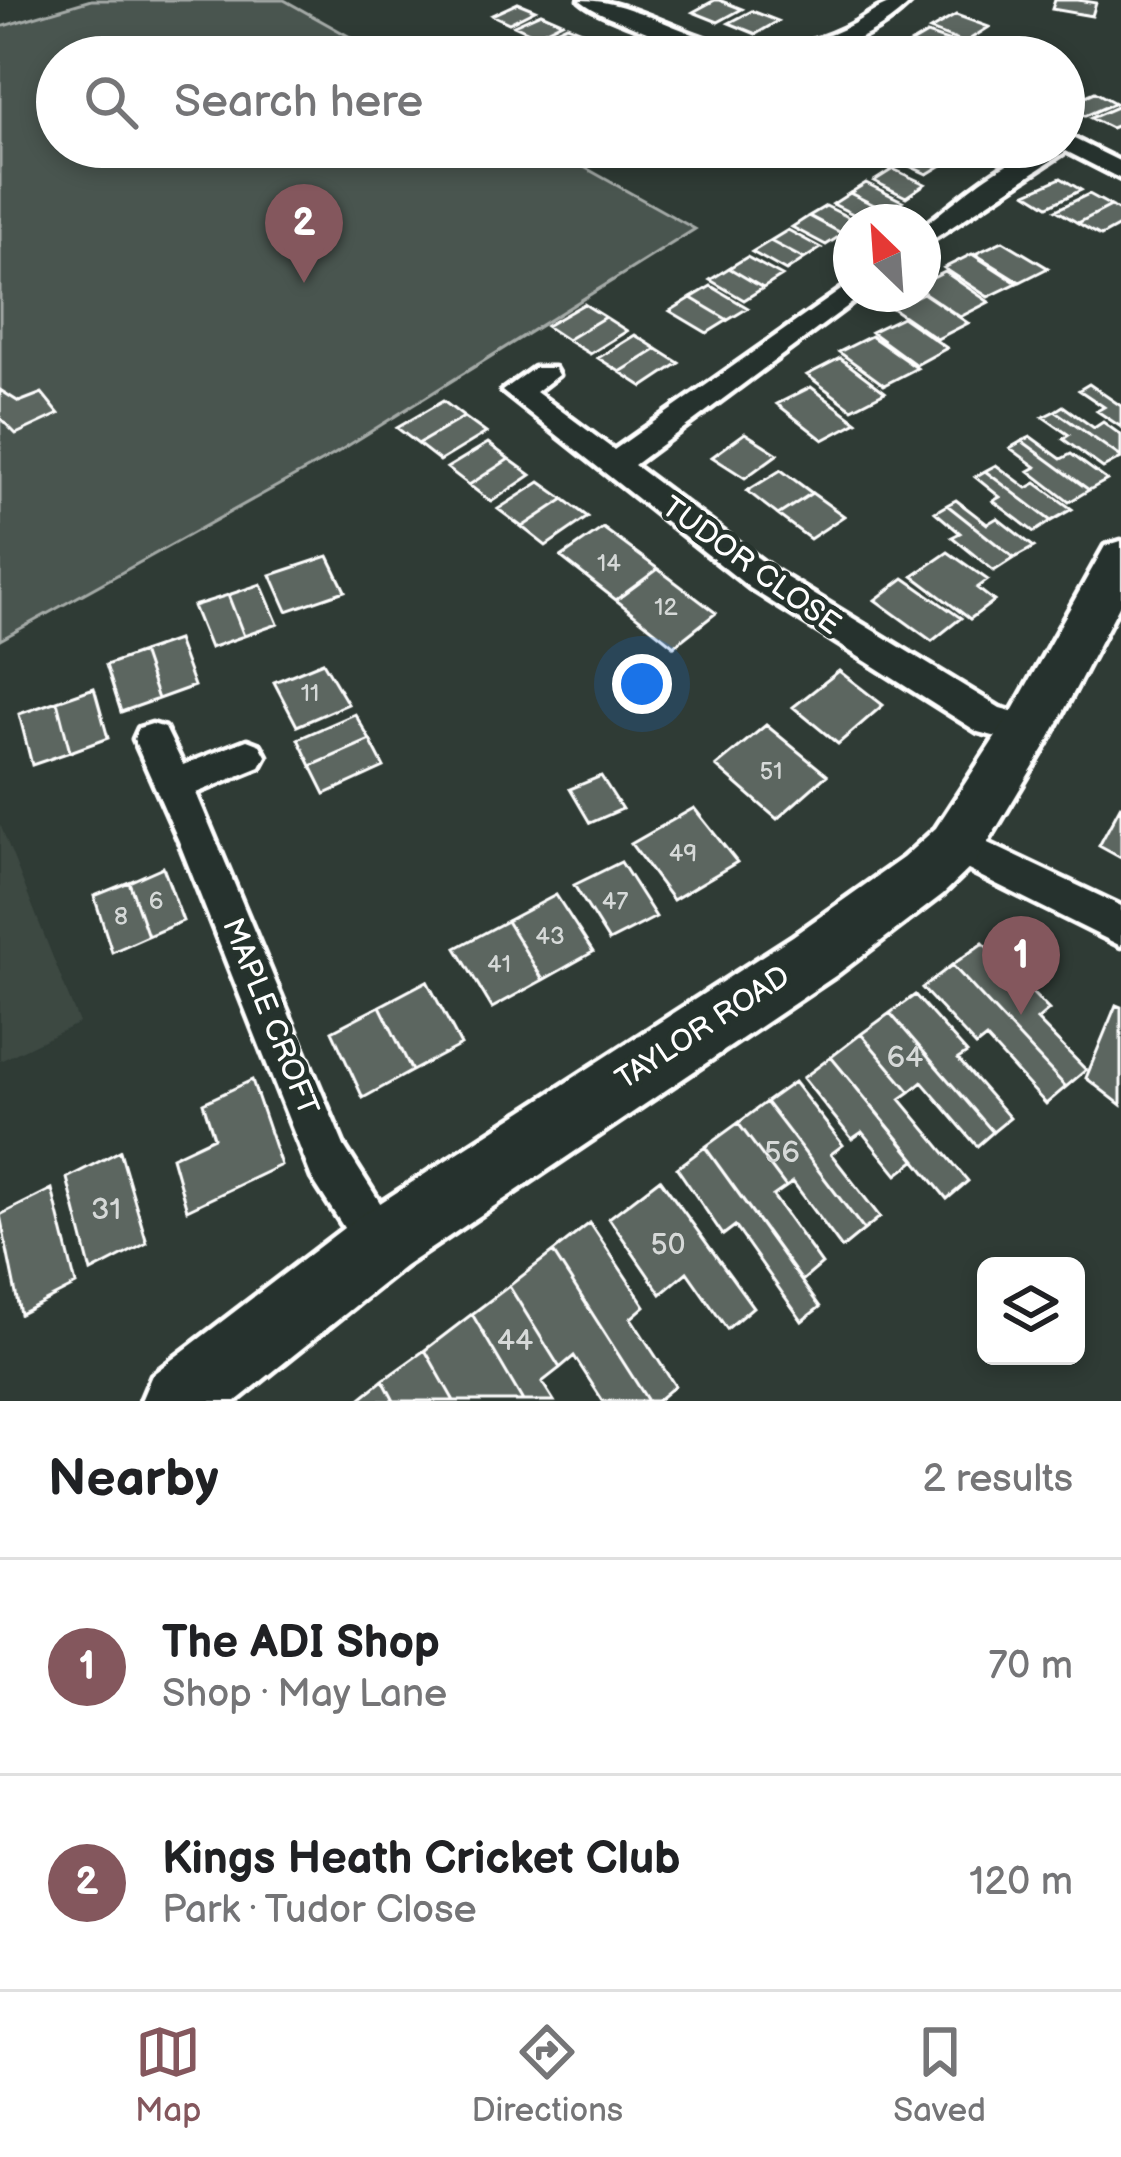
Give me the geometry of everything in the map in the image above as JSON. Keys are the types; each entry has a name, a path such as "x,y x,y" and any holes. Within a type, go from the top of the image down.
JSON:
{"street":[{"path":"590,0 674,36"},
{"path":"843,36 903,0"},
{"path":"1085,154 1121,172"},
{"path":"941,225 1018,168"},
{"path":"614,465 833,304"},
{"name":"TUDOR CLOSE","path":"544,375 516,391 762,580 991,721 1028,730"},
{"name":"TAYLOR ROAD","path":"178,1401 381,1242 814,956 922,876 956,845 1028,730 1121,558"},
{"name":"MAPLE CROFT","path":"152,739 328,1162 381,1242"},
{"path":"172,786 247,756"},
{"path":"956,845 1121,927"}],"shaded area":[{"path":"91,0 284,0 348,36 36,36 36,168 586,168 695,229 333,455 0,640 0,27"},
{"path":"0,824 79,1023 0,1061"}],"building":[{"path":"715,0 742,9 718,22 693,12"},
{"path":"1055,0 1096,3 1092,16 1052,9"},
{"path":"518,3 535,10 509,23 492,15"},
{"path":"752,11 778,21 756,34 729,23"},
{"path":"541,13 562,22 536,35 514,25"},
{"path":"956,15 989,27 975,36 946,36 930,30"},
{"path":"567,25 589,34 585,36 543,36"},
{"path":"1095,92 1115,103 1085,116 1085,96"},
{"path":"1119,106 1121,124 1111,128 1091,118"},
{"path":"893,169 925,184 906,197 874,181"},
{"path":"1061,178 1081,190 1048,206 1027,193"},
{"path":"866,183 902,201 872,204 850,193"},
{"path":"850,193 872,204 833,204"},
{"path":"1089,194 1111,206 1078,223 1056,210"},
{"path":"826,206 833,210 833,229 809,216"},
{"path":"1111,206 1121,212 1121,225 1101,236 1078,223"},
{"path":"809,216 833,229 833,240 826,245 792,227"},
{"path":"788,230 821,248 804,259 770,241"},
{"path":"770,241 804,259 786,271 752,252"},
{"path":"1003,241 1048,268 1020,282 975,254"},
{"path":"972,254 1017,283 988,297 944,268"},
{"path":"747,257 782,276 763,288 729,268"},
{"path":"729,268 763,288 744,300 710,280"},
{"path":"945,272 989,302 960,317 941,304 941,274"},
{"path":"711,286 748,308 728,320 691,298"},
{"path":"691,298 728,320 707,333 670,311"},
{"path":"584,304 605,317 567,340 546,326"},
{"path":"941,305 968,323 937,339 898,312 941,312"},
{"path":"605,317 627,331 590,354 567,340"},
{"path":"902,317 947,348 916,365 871,332"},
{"path":"635,335 657,349 620,372 598,358"},
{"path":"871,336 917,368 884,385 839,352"},
{"path":"657,349 679,363 643,387 620,372"},
{"path":"840,358 885,392 852,409 807,375"},
{"path":"1089,384 1121,406 1121,427 1097,411 1104,407 1079,390"},
{"path":"811,387 857,422 823,440 777,404"},
{"path":"0,390 19,402 42,393 59,414 16,434 0,418"},
{"path":"443,401 464,417 418,444 397,428"},
{"path":"1063,406 1094,428 1103,422 1121,435 1121,457 1055,411"},
{"path":"1055,411 1121,458 1103,468 1063,439 1069,435 1043,417"},
{"path":"464,417 486,433 440,461 418,444"},
{"path":"745,433 778,454 745,478 712,457"},
{"path":"1031,437 1061,459 1071,454 1107,480 1089,490 1022,441"},
{"path":"1022,441 1089,490 1069,502 1029,471 1036,467 1010,448"},
{"path":"488,443 509,459 469,485 447,468"},
{"path":"509,459 531,475 491,502 469,485"},
{"path":"996,465 1027,488 1036,483 1072,509 1051,521 985,471"},
{"path":"781,470 812,493 778,515 747,491"},
{"path":"985,471 1051,521 1034,532 993,501 1000,497 975,477"},
{"path":"540,482 564,499 522,527 498,509"},
{"path":"812,493 844,516 810,539 778,515"},
{"path":"564,499 588,517 546,546 522,527"},
{"path":"956,500 987,524 997,518 1034,547 1014,558 947,505"},
{"path":"947,505 1014,558 994,571 952,537 960,533 935,512"},
{"path":"603,528 658,569 616,600 561,557"},
{"path":"948,552 988,580 977,588 994,601 970,619 913,576"},
{"path":"328,556 345,591 287,611 271,575"},
{"path":"658,569 716,613 674,646 616,600"},
{"path":"904,578 961,618 932,641 875,600"},
{"path":"261,584 278,624 244,636 228,595"},
{"path":"228,595 244,636 210,648 193,606"},
{"path":"177,640 194,686 158,699 142,652"},
{"path":"142,652 158,699 121,712 106,665"},
{"path":"323,662 348,704 297,726 274,682"},
{"path":"839,671 883,705 838,744 793,707"},
{"path":"94,688 108,738 70,752 57,701"},
{"path":"57,701 70,752 32,765 19,714"},
{"path":"355,714 370,740 311,766 298,739"},
{"path":"766,725 827,775 777,819 716,766"},
{"path":"370,740 384,767 325,794 311,766"},
{"path":"601,776 622,809 590,823 570,789"},
{"path":"1121,805 1121,858 1099,846"},
{"path":"694,808 737,862 673,900 631,844"},
{"path":"621,862 656,917 609,941 574,885"},
{"path":"163,867 183,921 148,936 129,882"},
{"path":"129,882 148,936 112,952 94,896"},
{"path":"556,895 593,952 543,980 507,921"},
{"path":"507,921 543,980 492,1008 456,948"},
{"path":"983,943 1049,1010 1037,1020 1086,1070 1066,1087 952,965"},
{"path":"952,965 1066,1087 1046,1104 986,1038 976,1046 922,988"},
{"path":"427,981 461,1045 412,1071 380,1006"},
{"path":"915,995 967,1053 958,1059 1010,1118 993,1132 890,1013"},
{"path":"1116,1005 1121,1007 1121,1105 1086,1078"},
{"path":"380,1006 412,1071 363,1098 332,1031"},
{"path":"890,1013 993,1132 977,1146 922,1082 910,1092 861,1034"},
{"path":"861,1034 910,1092 900,1099 968,1181 947,1199 831,1057"},
{"path":"831,1057 916,1160 897,1175 862,1132 852,1139 803,1078"},
{"path":"252,1080 281,1165 187,1210 172,1157 214,1137 203,1103"},
{"path":"794,1082 843,1145 831,1154 880,1217 864,1230 766,1102"},
{"path":"766,1102 864,1230 842,1248 793,1182 786,1187 738,1123"},
{"path":"738,1123 786,1187 773,1196 822,1264 802,1281 705,1147"},
{"path":"705,1147 820,1307 802,1321 735,1226 723,1235 677,1168"},
{"path":"120,1151 147,1243 91,1272 67,1178"},
{"path":"660,1179 753,1307 727,1329 687,1272 661,1294 609,1218"},
{"path":"52,1189 76,1285 20,1314 0,1215"},
{"path":"590,1223 645,1306 631,1318 675,1386 657,1401 648,1401 553,1252"},
{"path":"553,1252 648,1401 603,1401 574,1356 560,1368 509,1286"},
{"path":"509,1286 560,1368 542,1382 554,1401 523,1401 472,1314"},
{"path":"472,1314 523,1401 454,1401 425,1350"},
{"path":"425,1350 454,1401 394,1401 383,1380"},
{"path":"383,1380 394,1401 357,1401"}],"place":[{"name":"Kings Heath Cricket Club","path":"304,283"},
{"name":"The ADI Shop","path":"1021,1015"}]}
